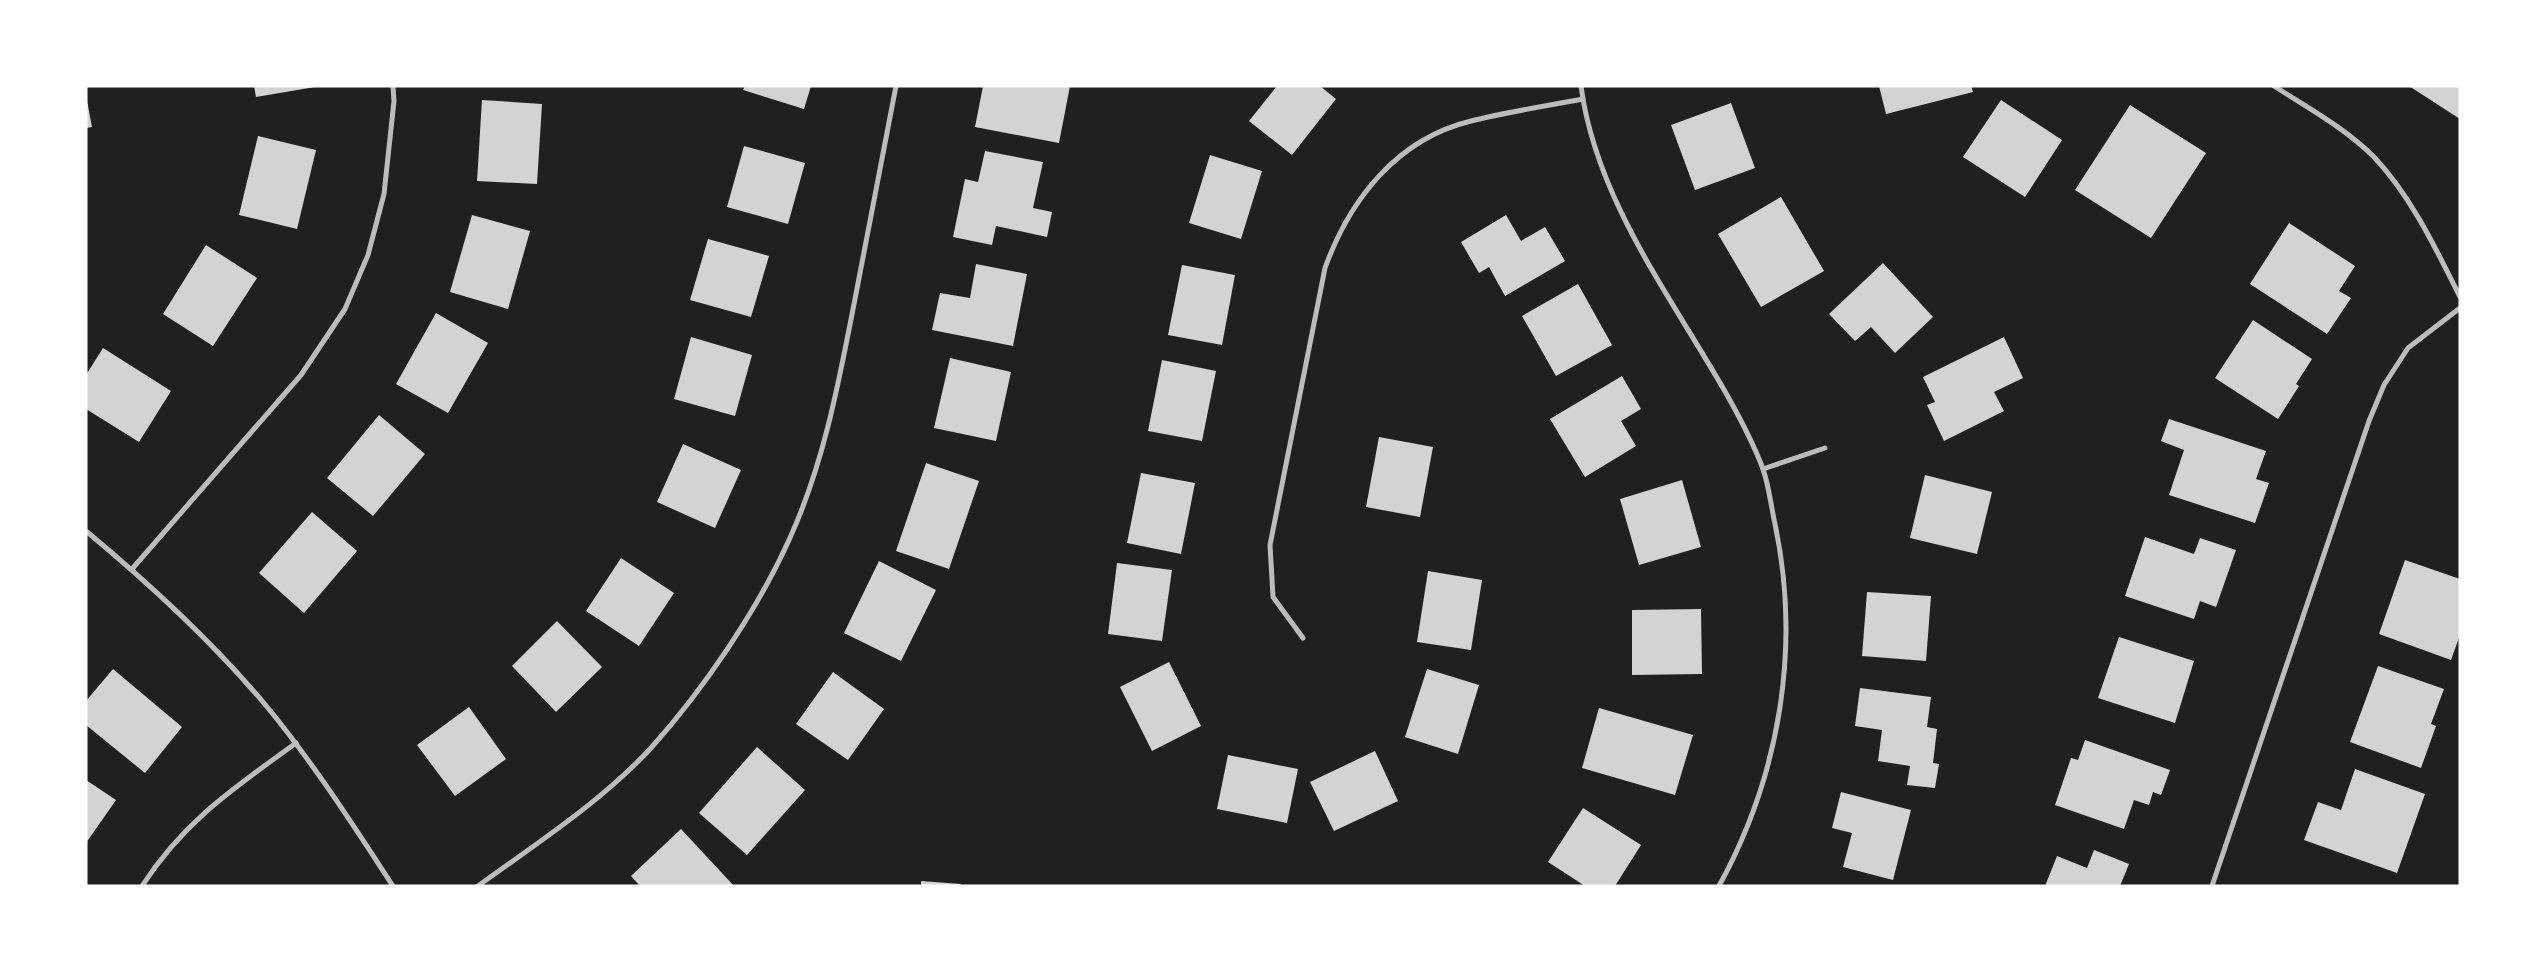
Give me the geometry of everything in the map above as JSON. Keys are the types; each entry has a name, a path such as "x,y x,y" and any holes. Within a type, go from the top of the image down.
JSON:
{"street":[{"path":"132,570 302,375 345,309 368,255 384,194 394,101 393,86"},
{"path":"478,886 573,817 651,748 712,670 765,588 789,540 807,496 836,396 896,86"},
{"path":"1581,86 1582,99 1593,144 1625,221 1729,398 1763,469 1781,551 1786,607 1786,664 1779,716 1770,764 1748,826 1719,886"},
{"path":"2274,86 2338,127 2374,157 2420,218 2460,297"},
{"path":"1303,638 1273,597 1270,545 1325,268 1335,241 1359,198 1390,163 1429,136 1469,121 1582,99"},
{"path":"2212,886 2366,430 2384,385 2408,348 2460,308"},
{"path":"1763,469 1825,448"},
{"path":"86,530 208,641 268,708 296,743 393,886"},
{"path":"142,886 178,836 211,806 296,743"}],"shaded area":[{"path":"86,86 2460,86 2460,886 86,886"}],"building":[{"path":"254,86 315,86 315,87 256,97"},
{"path":"745,86 811,86 804,109 743,90"},
{"path":"983,86 1070,86 1059,143 975,127"},
{"path":"1277,86 1320,86 1336,99 1292,155 1249,121"},
{"path":"1879,86 1971,86 1973,92 1886,114"},
{"path":"2409,86 2460,86 2460,119"},
{"path":"86,95 92,127 86,128"},
{"path":"482,100 542,104 537,184 477,181"},
{"path":"2001,100 2062,140 2025,197 1963,157"},
{"path":"1731,103 1755,168 1695,190 1671,125"},
{"path":"2130,105 2206,153 2151,238 2075,190"},
{"path":"258,136 316,150 297,229 239,215"},
{"path":"744,146 805,163 788,224 727,207"},
{"path":"985,151 1043,162 1033,208 1052,212 1047,237 996,226 992,245 953,237 965,179 978,182"},
{"path":"1210,155 1262,171 1241,239 1189,223"},
{"path":"1781,197 1824,271 1761,307 1718,234"},
{"path":"472,215 530,231 508,309 450,292"},
{"path":"1506,215 1521,241 1545,227 1565,261 1505,296 1489,267 1479,273 1461,242"},
{"path":"2289,223 2355,266 2339,291 2351,298 2327,334 2250,284"},
{"path":"708,239 769,256 751,317 690,300"},
{"path":"206,245 257,278 213,346 163,314"},
{"path":"1883,263 1933,317 1895,353 1871,327 1855,341 1829,314"},
{"path":"976,264 1027,274 1013,346 932,330 940,293 970,298"},
{"path":"1182,265 1235,275 1222,345 1168,335"},
{"path":"1578,284 1612,345 1556,376 1522,316"},
{"path":"436,313 488,343 448,413 396,384"},
{"path":"2253,320 2312,359 2296,384 2299,386 2278,419 2215,378"},
{"path":"691,337 752,355 735,416 674,399"},
{"path":"2004,337 2023,378 1994,392 2004,411 1944,441 1927,405 1935,402 1923,377"},
{"path":"103,348 171,391 139,442 86,409 86,375"},
{"path":"950,358 1011,372 996,441 934,428"},
{"path":"1162,360 1216,371 1202,441 1148,431"},
{"path":"1622,376 1641,409 1621,421 1636,446 1585,477 1550,419"},
{"path":"379,415 425,454 373,516 327,478"},
{"path":"2169,419 2266,451 2256,479 2269,483 2255,523 2169,495 2184,450 2161,441"},
{"path":"1379,437 1433,447 1420,517 1366,507"},
{"path":"683,444 741,470 715,528 657,502"},
{"path":"926,463 979,481 949,569 896,551"},
{"path":"1141,473 1195,483 1181,554 1127,543"},
{"path":"1925,475 1992,492 1977,554 1910,538"},
{"path":"1682,480 1701,547 1639,565 1620,499"},
{"path":"312,512 357,551 304,613 259,573"},
{"path":"2145,537 2194,554 2200,538 2236,550 2216,607 2200,601 2194,619 2125,596"},
{"path":"621,558 674,593 639,646 586,611"},
{"path":"2405,560 2460,579 2460,635 2451,660 2379,634"},
{"path":"879,561 936,590 901,661 844,633"},
{"path":"1117,563 1172,570 1162,641 1108,634"},
{"path":"1428,571 1482,580 1471,650 1417,642"},
{"path":"1867,592 1931,596 1926,661 1862,656"},
{"path":"1701,609 1702,674 1632,675 1632,610"},
{"path":"557,621 602,667 556,712 512,666"},
{"path":"2119,637 2194,661 2175,723 2098,698"},
{"path":"1169,662 1201,726 1152,751 1120,687"},
{"path":"2378,666 2444,689 2431,724 2436,726 2421,768 2350,742"},
{"path":"113,669 182,727 145,773 86,725 86,701"},
{"path":"1427,669 1479,685 1458,754 1405,737"},
{"path":"833,672 884,709 848,760 796,724"},
{"path":"1860,688 1931,697 1927,727 1937,729 1933,763 1939,764 1935,788 1907,785 1910,766 1878,761 1882,730 1855,726"},
{"path":"469,707 506,759 455,796 417,745"},
{"path":"1599,708 1693,735 1675,795 1582,768"},
{"path":"2085,740 2170,770 2161,795 2153,792 2149,805 2134,800 2124,829 2055,805 2071,758 2078,760"},
{"path":"757,747 805,790 747,855 699,813"},
{"path":"1375,751 1398,801 1334,831 1310,782"},
{"path":"1228,755 1298,769 1287,823 1217,809"},
{"path":"2355,769 2425,794 2397,873 2304,840 2318,802 2341,810"},
{"path":"86,780 116,800 86,843"},
{"path":"1841,792 1911,810 1893,880 1843,867 1852,833 1832,828"},
{"path":"1583,808 1641,845 1615,886 1585,886 1548,862"},
{"path":"681,829 734,886 640,886 631,876"},
{"path":"2094,850 2129,864 2120,886 2045,886 2057,856 2087,868"},
{"path":"921,881 961,884 960,886 921,886"}]}
